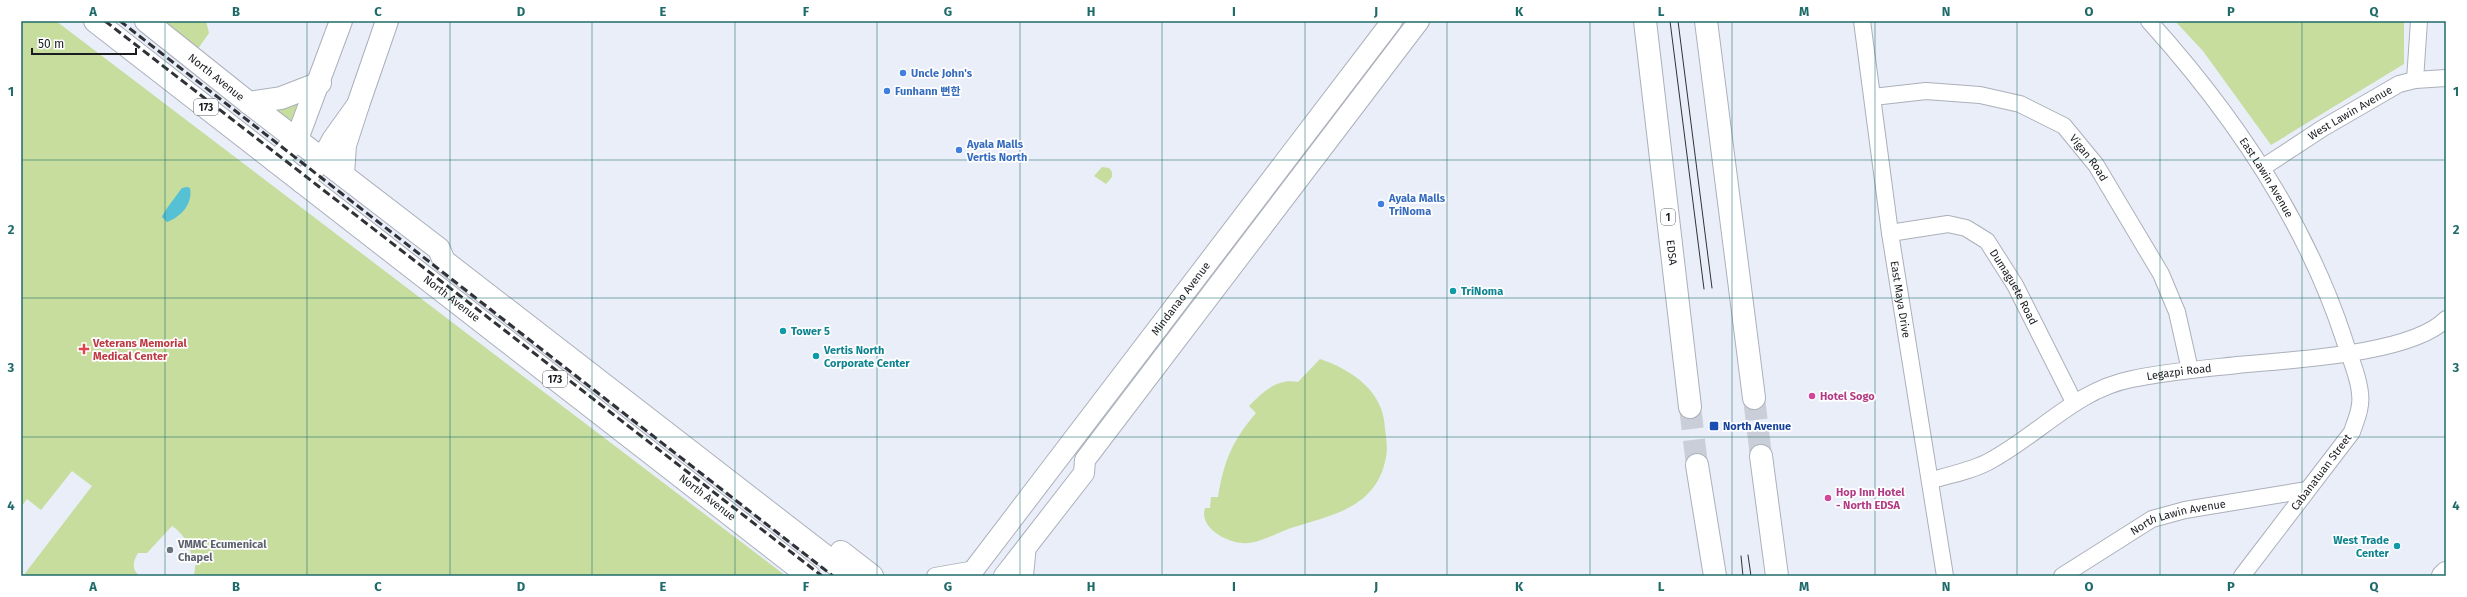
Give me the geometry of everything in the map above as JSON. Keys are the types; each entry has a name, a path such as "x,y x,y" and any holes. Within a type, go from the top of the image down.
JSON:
{"main road":[{"name":"North Avenue","path":"95,21 809,576"},
{"name":"North Avenue","path":"146,21 249,103 323,158 439,249 444,261 588,372 627,391"},
{"path":"276,162 297,139 320,83 341,21"},
{"path":"343,174 345,144 387,21"},
{"path":"1706,21 1754,398"},
{"name":"EDSA","path":"1644,23 1690,407"},
{"path":"249,103 281,98 320,83"},
{"path":"302,182 323,158 333,140 358,105"},
{"name":"North Avenue","path":"439,249 452,250 790,521 868,575"},
{"path":"588,372 627,391"},
{"path":"1761,456 1777,576"},
{"path":"1697,465 1715,576"}],"street":[{"name":"Mindanao Avenue","path":"972,572 1392,21"},
{"name":"Mindanao Avenue","path":"1005,576 1084,473 1086,460 1419,21"},
{"name":"East Maya Drive","path":"1862,21 1890,233 1931,480 1945,576"},
{"name":"East Lawin Avenue","path":"2149,21 2192,69 2262,168 2304,240 2335,312 2349,354"},
{"path":"2415,80 2419,21"},
{"name":"West Lawin Avenue","path":"2262,168 2344,116 2399,84 2415,80 2446,78"},
{"name":"Vigan Road","path":"1873,97 1926,91 1980,95 2020,104 2064,126 2096,165 2161,274 2177,312 2190,370"},
{"name":"Dumaguete Road","path":"1890,233 1948,224 1966,228 1987,241 2015,285 2074,402"},
{"name":"Legazpi Road","path":"1931,480 1971,470 1989,462 2074,402 2130,380 2190,370 2349,354 2421,335 2434,330 2446,319"},
{"name":"Cabanatuan Street","path":"2242,576 2352,432 2358,416 2360,394 2349,354"},
{"name":"North Lawin Avenue","path":"2062,576 2152,519 2185,510 2307,490"},
{"path":"1025,576 1028,545"},
{"path":"935,576 972,572"}],"green space":[{"path":"21,21 56,21 786,576 194,576 196,559 192,558 190,548 183,536 172,526 147,553 138,553 135,559 134,568 140,576 23,576 92,486 72,471 41,510 27,499 21,507"},
{"path":"154,21 206,21 209,33 195,53"},
{"path":"2175,21 2404,21 2404,64 2271,145 2203,51"},
{"path":"298,102 291,121 271,107"},
{"path":"1102,167 1109,168 1112,172 1112,177 1106,184 1094,176"},
{"path":"1320,359 1344,369 1354,376 1364,384 1379,404 1383,416 1387,450 1381,474 1373,488 1363,498 1350,507 1337,513 1252,543 1241,543 1225,538 1211,529 1206,523 1204,516 1205,508 1210,508 1211,497 1218,497 1223,473 1230,452 1241,433 1256,413 1249,406 1265,391 1277,384 1290,381 1298,382"}],"water":[{"path":"182,188 190,188 190,199 188,204 177,217 167,222 162,217 163,215"}],"tunnel":[{"path":"1754,398 1761,456"},
{"path":"1690,407 1697,465"}],"tram line":[{"path":"1670,21 1704,289"},
{"path":"1678,21 1712,288"},
{"path":"1748,555 1751,576"},
{"path":"1741,556 1743,576"}],"railway":[{"path":"105,21 822,576"},
{"path":"120,21 833,576"}],"place":[{"name":"Uncle John's","path":"903,73"},
{"name":"Funhann 뻔한","path":"887,91"},
{"name":"Ayala Malls Vertis North","path":"959,150"},
{"name":"Ayala Malls TriNoma","path":"1381,204"},
{"name":"TriNoma","path":"1453,291"},
{"name":"Tower 5","path":"783,331"},
{"name":"Veterans Memorial Medical Center","path":"84,349"},
{"name":"Vertis North Corporate Center","path":"816,356"},
{"name":"Hotel Sogo","path":"1812,396"},
{"name":"North Avenue","path":"1714,426"},
{"name":"Hop Inn Hotel - North EDSA","path":"1828,498"},
{"name":"West Trade Center","path":"2397,546"},
{"name":"VMMC Ecumenical Chapel","path":"170,550"}]}
